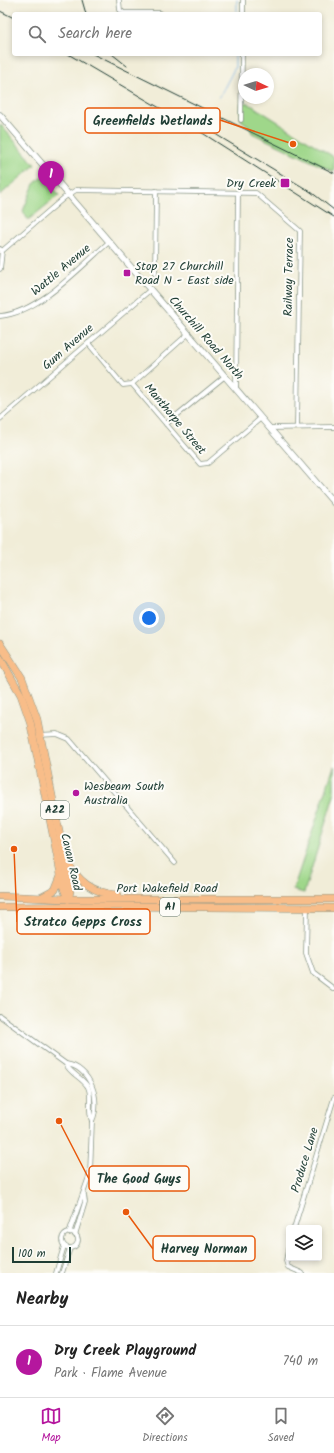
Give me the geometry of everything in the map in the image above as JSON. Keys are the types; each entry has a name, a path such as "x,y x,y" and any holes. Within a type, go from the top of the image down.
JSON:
{"main road":[{"name":"Cavan Road","path":"0,644 17,670 27,689 41,735 65,859 70,890 68,899"},
{"name":"Cavan Road","path":"0,658 20,695 33,736 61,875 68,899"},
{"path":"65,859 77,878 94,890 108,894 158,900"},
{"path":"40,898 55,890 61,875"},
{"name":"Port Wakefield Road","path":"0,896 68,899 158,900 334,899"},
{"path":"26,907 68,899 98,906"},
{"path":"222,899 240,905 241,907"},
{"name":"Port Wakefield Road","path":"0,907 98,906 334,908"}],"street":[{"path":"119,0 120,10 123,12"},
{"path":"243,0 243,12"},
{"path":"240,120 242,56"},
{"name":"Churchill Road North","path":"0,115 334,503"},
{"name":"Railway Terrace","path":"68,194 73,190 82,189 258,194 300,231 297,427"},
{"path":"155,274 156,191"},
{"path":"236,389 238,193"},
{"path":"0,269 1,250 68,194"},
{"name":"Wattle Avenue","path":"0,316 20,312 38,303 110,242"},
{"name":"Gum Avenue","path":"0,419 150,290"},
{"path":"88,343 123,385 132,384 188,334"},
{"path":"166,424 225,376"},
{"name":"Manthorpe Street","path":"132,384 200,464 208,463 261,418"},
{"path":"269,428 334,427"},
{"path":"33,736 57,734 69,739 175,863"},
{"path":"307,908 306,953 313,973 334,989"},
{"path":"0,1016 66,1064 68,1070 87,1085 92,1121 91,1170 84,1195 85,1202 75,1235 77,1244 70,1248 62,1273"},
{"name":"Produce Lane","path":"295,1225 334,1098"},
{"path":"69,1233 79,1200 84,1195"},
{"path":"56,1273 64,1246 62,1238 64,1234 69,1233 75,1235"},
{"path":"64,1246 70,1248"},
{"path":"286,1261 288,1267 302,1273"}],"green space":[{"path":"241,104 250,104 334,157 334,172 252,133 249,126 241,120"},
{"path":"0,124 35,165 0,195"},
{"path":"43,176 59,195 28,220 23,211 34,184"},
{"path":"334,766 334,795 304,893 293,890"}],"waterway":[{"path":"237,0 237,12"},
{"path":"219,98 235,67 235,56"}],"railway":[{"path":"82,0 85,12"},
{"path":"0,11 12,17"},
{"path":"71,56 204,134 334,217"},
{"path":"97,56 334,173"},
{"path":"114,56 127,66"},
{"path":"182,114 311,192 334,210"}],"place":[{"name":"Greenfields Wetlands","path":"293,144"},
{"name":"Dry Creek","path":"285,183"},
{"name":"Dry Creek Playground","path":"51,194"},
{"name":"Stop 27 Churchill Road N - East side","path":"127,273"},
{"name":"Wesbeam South Australia","path":"76,793"},
{"name":"Stratco Gepps Cross","path":"14,849"},
{"name":"The Good Guys","path":"59,1121"},
{"name":"Harvey Norman","path":"126,1212"}]}
